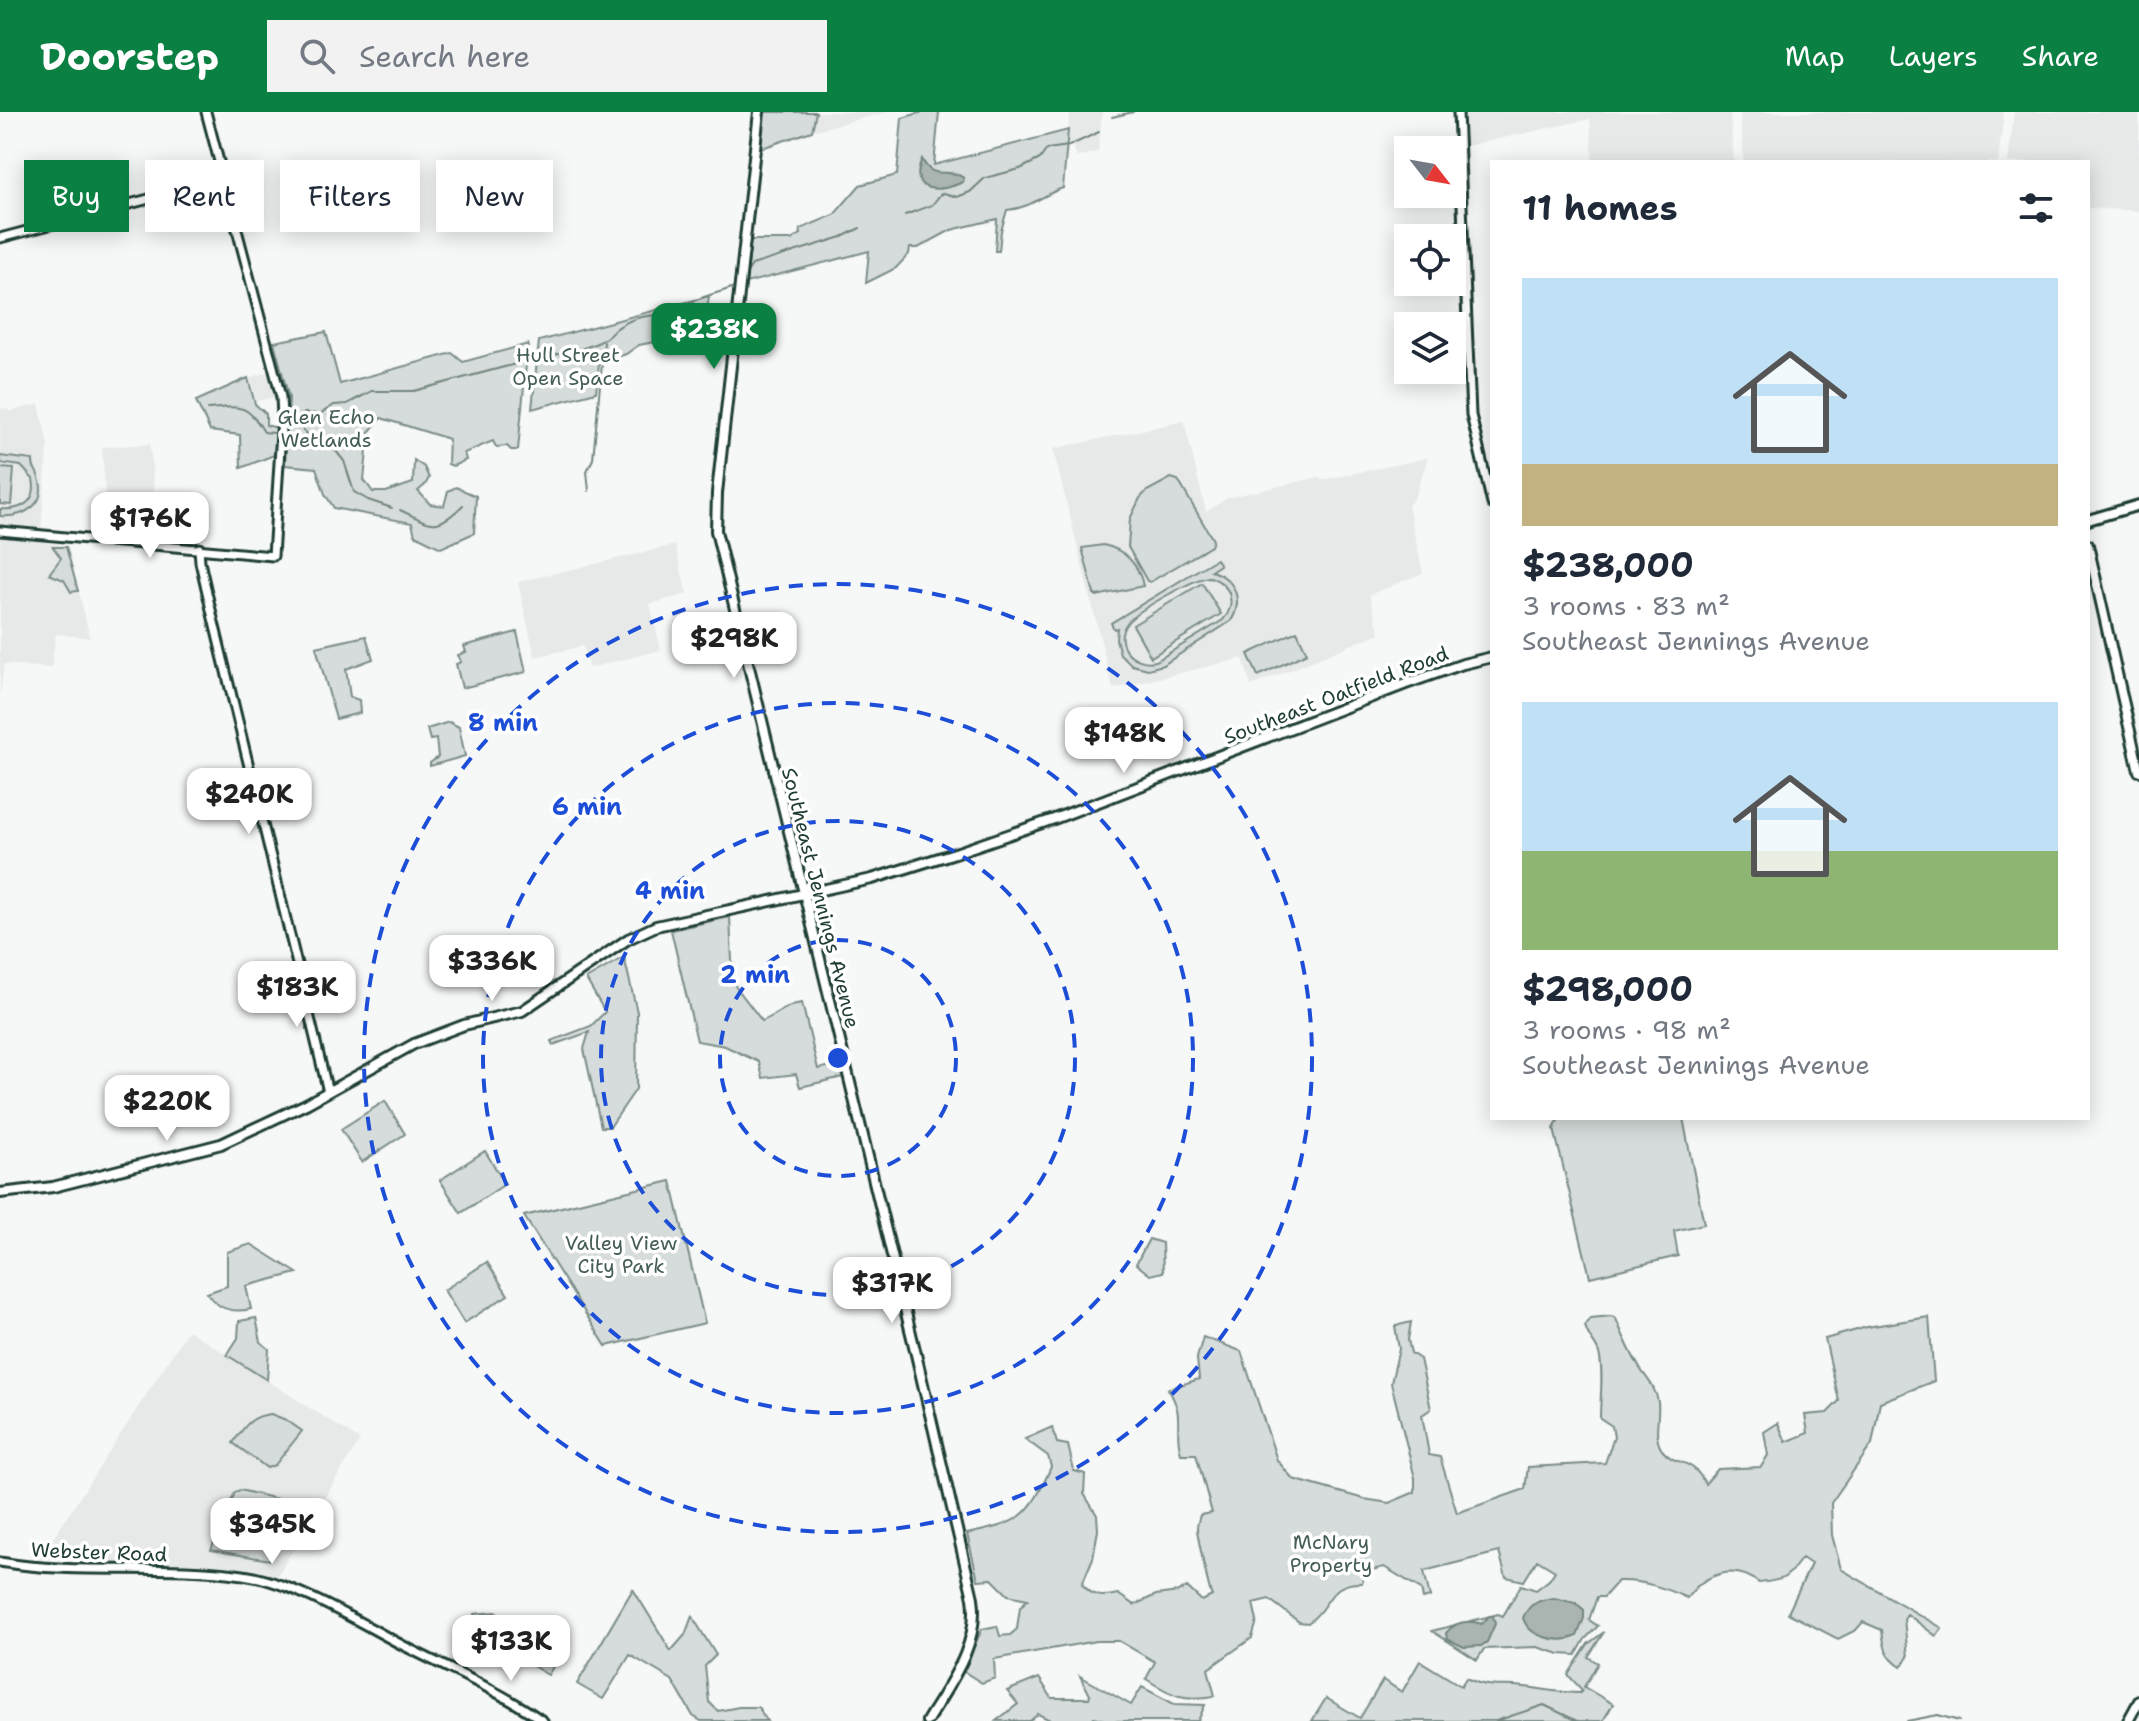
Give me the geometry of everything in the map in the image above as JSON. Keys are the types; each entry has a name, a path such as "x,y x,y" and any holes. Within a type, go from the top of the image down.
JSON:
{"main road":[{"name":"Southeast Jennings Avenue","path":"759,112 717,493 716,529 974,1605 970,1643 927,1721"},
{"path":"2090,519 2139,505"},
{"path":"2090,554 2139,771"},
{"name":"Southeast Oatfield Road","path":"0,1193 53,1187 202,1151 244,1135 414,1044 464,1025 522,1011 634,935 656,926 872,879 1010,835 1406,684 1490,657"},
{"path":"2128,1721 2139,1701"}],"street":[{"path":"206,112 220,160"},
{"path":"1458,112 1471,415 1490,496"},
{"path":"0,238 145,200"},
{"path":"0,531 273,556 282,400 239,232"},
{"path":"199,548 217,637 328,1092"},
{"name":"Webster Road","path":"0,1562 52,1567 217,1572 254,1577 296,1591 461,1675 543,1721"}],"shaded area":[{"path":"816,112 888,112 812,131"},
{"path":"1070,112 1102,112 1098,152 1077,157 1072,143 1067,143"},
{"path":"1465,112 1730,112 1734,160 1593,160 1590,119 1466,146"},
{"path":"1740,112 2004,112 1998,160 1744,160"},
{"path":"2014,112 2139,112 2139,211 2090,208 2090,160 2008,160"},
{"path":"922,159 931,170 957,175 964,178 963,182 936,189 922,185 919,170"},
{"path":"273,370 278,397 256,401 250,378"},
{"path":"39,404 48,445 40,542 68,546 90,638 56,634 51,668 4,664 0,696 0,409 8,409 9,412"},
{"path":"1184,421 1206,512 1227,498 1319,477 1322,480 1428,458 1415,496 1408,506 1423,573 1369,595 1380,633 1251,686 1243,658 1113,689 1053,449"},
{"path":"150,444 158,539 108,535 102,447"},
{"path":"675,545 687,594 650,604 661,650 589,668 583,646 535,657 518,582"},
{"path":"188,1330 360,1440 277,1576 227,1566 40,1559"},
{"path":"1554,1598 1576,1603 1584,1610 1577,1636 1546,1638 1526,1625 1523,1618 1531,1606"},
{"path":"1493,1616 1495,1624 1487,1642 1481,1646 1464,1647 1447,1639 1446,1633 1454,1626 1467,1622 1482,1624"}],"green space":[{"path":"763,112 816,112 812,131 759,149"},
{"path":"923,112 939,112 934,165 1068,130 1063,188 1029,204 1007,210 999,251 995,251 997,219 951,230 918,248 910,248 909,254 896,268 866,283 869,251 746,283 751,240 791,240 801,234 800,229 834,215 860,185 897,175 902,118"},
{"name":"Hull Street Open Space","path":"709,296 705,325 665,340 639,345 626,354 599,363 596,392 532,409 539,341"},
{"name":"Glen Echo Wetlands","path":"326,332 340,384 452,353 463,362 528,344 518,450 507,446 496,447 493,441 464,453 466,460 453,466 448,464 449,439 381,418 369,432 364,480 373,492 386,492 413,483 414,460 424,467 429,478 418,491 430,504 444,506 448,491 456,487 476,496 474,533 441,548 415,535 412,523 334,508 325,494 316,468 285,465 289,398 274,342"},
{"path":"248,378 255,404 266,414 266,425 277,428 274,455 241,468 240,435 210,431 196,401"},
{"path":"0,456 33,460 38,475 41,487 37,502 17,515 0,516 0,509 26,503 33,494 33,479 21,466 0,463"},
{"path":"0,468 14,469 11,505 0,504"},
{"path":"1171,478 1178,480 1213,540 1211,546 1150,582 1128,547 1130,519 1147,491"},
{"path":"1103,545 1118,550 1129,559 1138,571 1143,586 1097,596 1094,594 1082,548"},
{"path":"53,547 66,547 78,591 71,592 64,580 49,574 61,558"},
{"path":"1216,559 1220,565 1211,571 1231,584 1237,598 1231,621 1163,665 1148,669 1132,665 1120,654 1117,628 1114,629 1111,623","holes":["1210,577 1227,589 1231,601 1223,620 1156,661 1140,660 1127,652 1123,646 1123,631 1133,618 1192,582"]},
{"path":"1202,583 1221,614 1151,657 1133,625"},
{"path":"1297,631 1307,653 1258,676 1248,654"},
{"path":"517,632 526,672 462,688 456,664 461,662 458,655 466,652 464,646"},
{"path":"366,636 373,659 346,669 350,697 359,700 360,713 336,719 316,647"},
{"path":"449,722 459,727 465,756 430,766 438,757 436,739 430,740 427,729"},
{"path":"730,917 733,983 762,1021 802,1003 818,1069 840,1064 843,1077 800,1087 796,1074 763,1078 759,1062 725,1046 697,1041 671,930"},
{"path":"624,957 637,1012 636,1089 610,1127 601,1127 584,1049 589,1032 553,1045 551,1041 591,1026 605,1012 586,979"},
{"path":"385,1101 405,1134 362,1162 341,1129"},
{"path":"1558,1120 1683,1120 1704,1224 1674,1231 1678,1256 1590,1277 1554,1129"},
{"path":"485,1151 505,1184 461,1213 440,1180"},
{"name":"Valley View City Park","path":"671,1181 705,1323 606,1346 524,1216"},
{"path":"1149,1239 1162,1243 1163,1272 1150,1275 1136,1264"},
{"path":"251,1244 297,1273 246,1286 251,1309 238,1311 221,1307 207,1293 227,1286 227,1252"},
{"path":"487,1262 508,1295 464,1323 444,1290"},
{"name":"McNary Property","path":"1612,1316 1656,1393 1660,1446 1668,1456 1695,1469 1705,1484 1718,1469 1761,1467 1768,1455 1764,1432 1778,1423 1786,1442 1808,1433 1805,1415 1827,1413 1839,1401 1825,1339 1867,1327 1929,1317 1934,1381 1880,1402 1872,1444 1831,1503 1832,1535 1841,1569 1942,1628 1936,1636 1907,1614 1904,1619 1908,1657 1901,1667 1887,1652 1882,1630 1863,1622 1856,1630 1838,1639 1788,1613 1811,1564 1802,1558 1780,1579 1759,1583 1740,1574 1720,1574 1702,1583 1687,1598 1654,1585 1618,1581 1604,1597 1597,1597 1589,1620 1598,1626 1585,1639 1576,1655 1537,1647 1484,1649 1477,1660 1432,1631 1498,1614 1503,1616 1521,1585 1536,1590 1555,1571 1537,1560 1524,1581 1506,1577 1499,1552 1424,1571 1430,1597 1423,1599 1421,1589 1384,1567 1364,1572 1362,1583 1342,1586 1308,1623 1299,1622 1269,1599 1253,1603 1257,1621 1252,1638 1208,1669 1215,1696 1186,1697 1155,1685 1146,1679 1155,1662 1119,1641 1096,1641 994,1659 995,1678 982,1683 963,1671 982,1629 997,1626 1000,1636 1010,1635 1017,1629 1020,1607 1028,1599 1008,1595 992,1579 978,1580 967,1534 1011,1521 1029,1508 1051,1467 1048,1456 1025,1439 1052,1427 1057,1443 1068,1445 1074,1471 1085,1474 1084,1494 1097,1515 1093,1558 1082,1584 1094,1594 1118,1594 1134,1605 1187,1587 1202,1601 1212,1596 1197,1528 1200,1515 1212,1513 1196,1454 1181,1454 1178,1414 1168,1389 1199,1379 1197,1358 1203,1337 1241,1351 1277,1460 1293,1479 1389,1503 1415,1492 1415,1478 1391,1383 1399,1349 1395,1326 1411,1322 1408,1340 1411,1353 1420,1359 1431,1409 1422,1415 1429,1455 1440,1457 1457,1513 1525,1489 1528,1467 1605,1463 1614,1437 1612,1426 1600,1418 1600,1360 1585,1325 1590,1318"},
{"path":"256,1318 261,1342 269,1349 267,1380 227,1355 238,1338 239,1321"},
{"path":"271,1414 302,1431 275,1465 267,1468 233,1443 253,1420"},
{"path":"240,1490 281,1500 298,1514 270,1560 211,1550 235,1492"},
{"path":"633,1589 671,1651 685,1635 692,1616 716,1655 705,1666 709,1702 718,1711 758,1707 767,1721 701,1721 693,1716 672,1680 630,1655 603,1699 577,1684"},
{"path":"496,1612 562,1652 548,1675 474,1631 474,1614"},
{"path":"1604,1632 1588,1657 1598,1663 1584,1687 1613,1704 1603,1721 1312,1721 1326,1698 1360,1718 1383,1680 1402,1692 1420,1661 1461,1686 1466,1678 1486,1685 1580,1693 1582,1690 1568,1675 1588,1644"},
{"path":"1080,1676 1131,1705 1142,1687 1174,1704 1205,1705 1198,1721 1108,1721 1094,1717 1091,1721 1052,1721 1038,1714 1030,1721 996,1721 1018,1704 1007,1691 1039,1678 1052,1698 1089,1698"}],"waterway":[{"path":"1112,117 1133,112"},
{"path":"905,215 932,205 944,193 957,197 970,192 985,178 1020,169 1040,159 1047,149 1069,146 1099,132"},
{"path":"748,271 752,265 842,237 860,228"},
{"path":"535,359 590,346 629,321 650,316 671,316 692,302 732,288"},
{"path":"589,491 587,471 593,459 604,342"},
{"path":"289,419 305,413 320,414 334,405 347,404 372,391 414,391 527,361"},
{"path":"208,409 242,408 253,416 264,432 274,433"},
{"path":"295,420 308,435 331,445 344,461 354,492 392,508"},
{"path":"400,510 433,523 446,519 463,505"},
{"path":"1496,1721 1544,1705 1577,1721"},
{"path":"1907,1721 1938,1715 1959,1721"}]}
